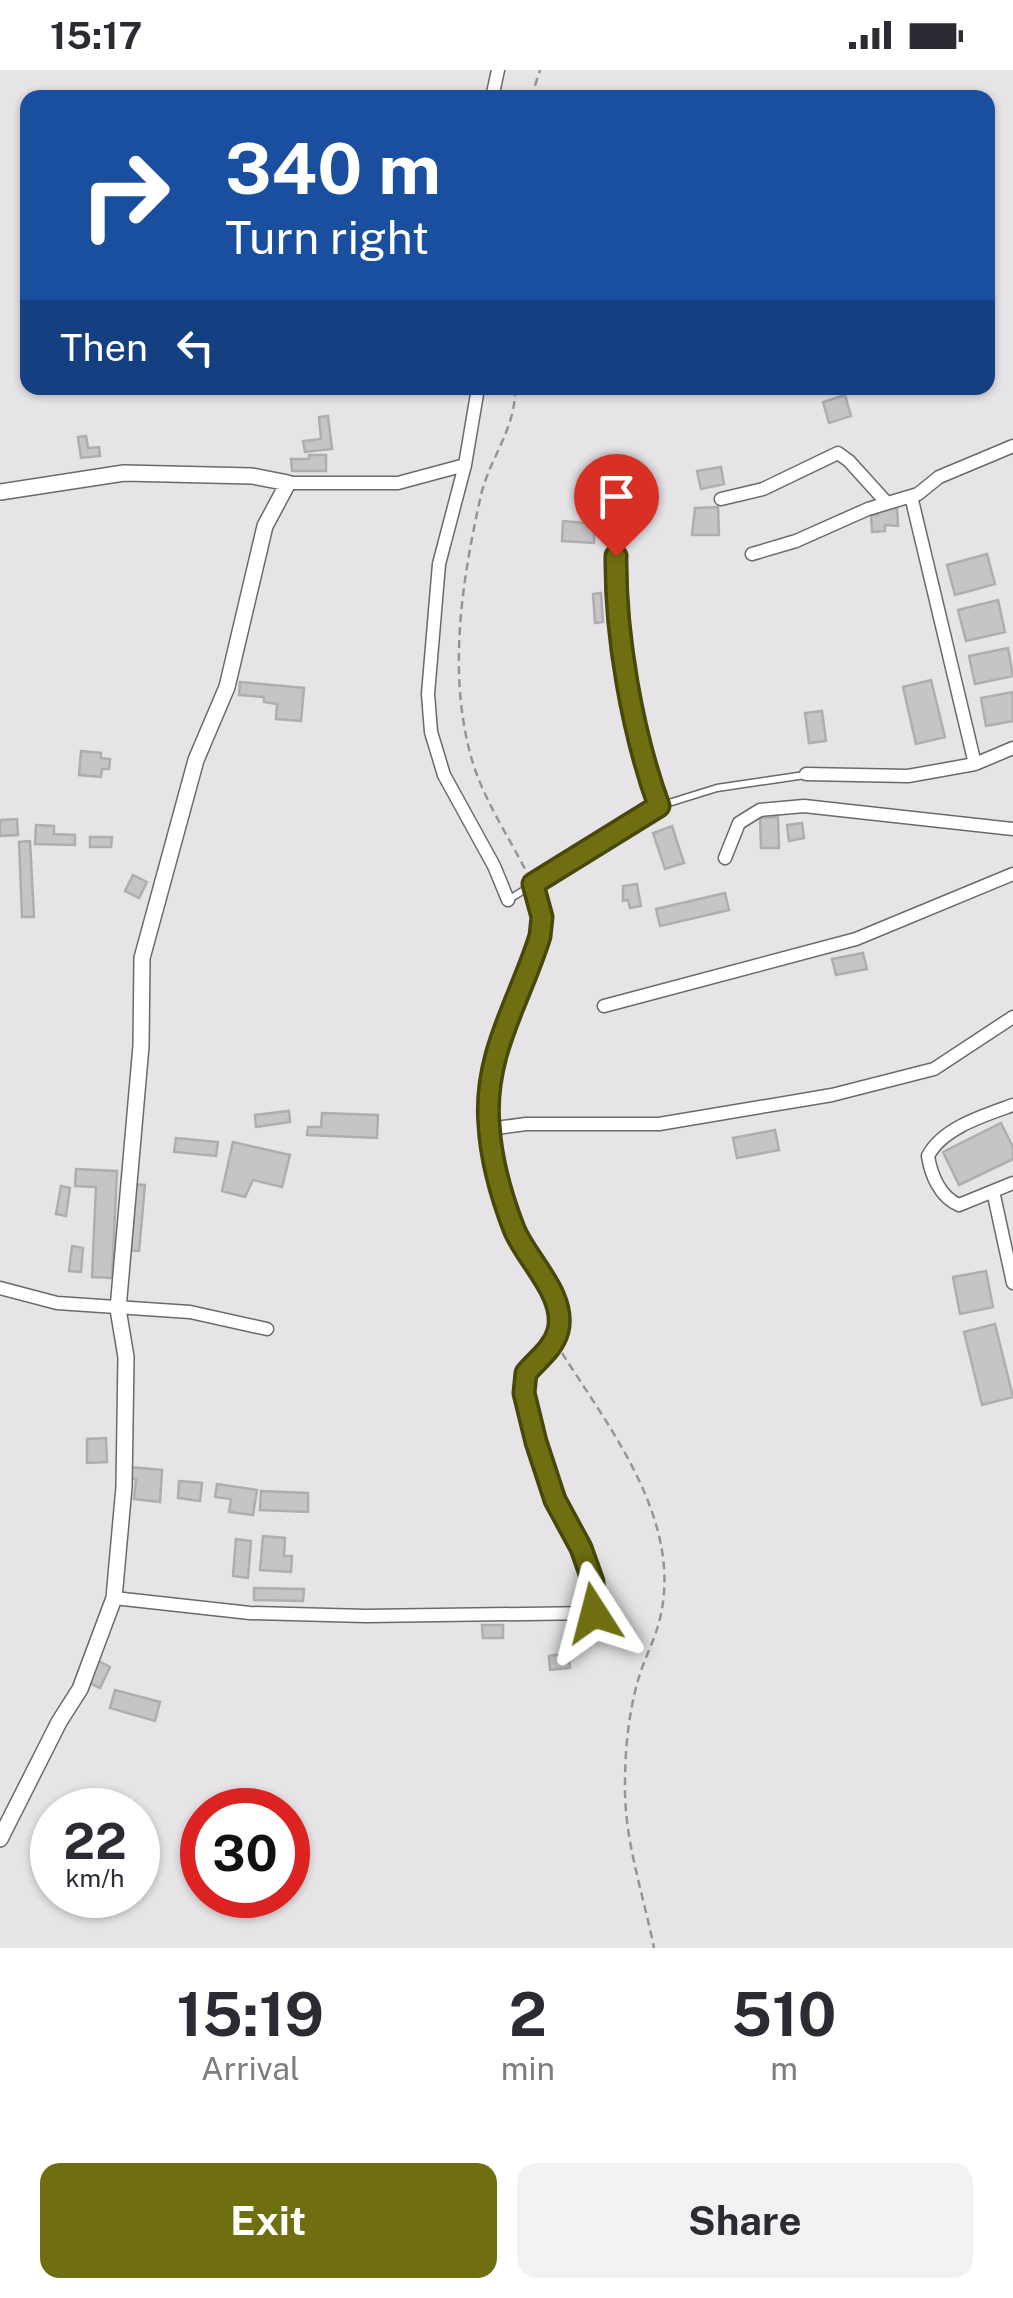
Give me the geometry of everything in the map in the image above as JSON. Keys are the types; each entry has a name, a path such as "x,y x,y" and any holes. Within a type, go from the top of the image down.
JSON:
{"street":[{"path":"477,395 465,465 439,564 430,638 430,732 444,776 494,866 508,900"},
{"path":"752,554 796,542 911,496 939,477 1013,446"},
{"path":"721,499 764,489 838,453 850,460 887,503"},
{"path":"0,492 124,473 252,476 288,484 383,484 414,480 465,465"},
{"path":"0,1839 58,1722 80,1689 114,1598 120,1554 126,1376 118,1309 142,1046 140,977 150,918 196,760 227,687 265,526 288,484"},
{"path":"911,496 975,764"},
{"path":"806,774 908,776 975,764 1013,748"},
{"path":"725,858 739,823 772,807 842,808 1013,828"},
{"path":"604,1006 856,938 1013,874"},
{"path":"114,1598 250,1613 594,1613 593,1582 581,1548 555,1500 524,1393 526,1373 554,1341 560,1319 558,1305 512,1222 489,1130 489,1082 495,1051 540,936 542,917 533,884"},
{"path":"489,1130 526,1124 675,1122 832,1095 934,1069 1013,1018"},
{"path":"1013,1106 978,1118 934,1144 928,1156 930,1168 949,1201 959,1205 1013,1184"},
{"path":"993,1192 1013,1283"},
{"path":"0,1288 57,1303 190,1312 268,1330"}],"lane":[{"path":"616,556 618,608 636,716 659,806"},
{"path":"508,900 659,806 717,788 806,774"}],"path":[{"path":"514,395 508,430 482,493 462,597 460,653 472,760 533,884"},
{"path":"554,1341 638,1475 660,1552 661,1606 632,1702 624,1785 630,1854 654,1948"}],"building":[{"path":"845,395 851,416 829,423 823,402"},
{"path":"328,416 332,449 305,452 303,441 321,439 319,417"},
{"path":"86,436 88,448 99,447 100,456 81,458 78,437"},
{"path":"309,455 326,455 326,471 292,471 291,459 309,459"},
{"path":"721,467 724,484 701,489 697,471"},
{"path":"718,507 719,535 692,535 695,508"},
{"path":"897,508 898,526 885,525 885,531 872,532 871,515 878,515 877,509"},
{"path":"563,521 595,524 594,543 562,541"},
{"path":"987,554 995,584 955,595 947,565"},
{"path":"601,593 603,622 595,623 593,594"},
{"path":"998,600 1005,632 966,641 958,610"},
{"path":"1008,648 1013,676 975,684 969,656"},
{"path":"931,680 945,737 916,744 903,687"},
{"path":"240,682 304,688 301,721 276,719 277,704 264,702 264,697 239,695"},
{"path":"1013,692 1013,721 986,726 981,698"},
{"path":"822,711 826,741 809,743 805,713"},
{"path":"81,751 101,753 101,758 110,759 109,769 102,769 101,777 79,775"},
{"path":"778,817 779,848 761,848 760,818"},
{"path":"17,819 18,835 0,836 0,820"},
{"path":"802,823 804,838 789,841 787,825"},
{"path":"36,825 54,826 54,834 75,835 75,845 35,844"},
{"path":"672,826 684,863 665,869 653,833"},
{"path":"90,837 112,837 111,847 90,847"},
{"path":"30,841 34,917 22,917 19,842"},
{"path":"133,875 147,882 139,898 125,891"},
{"path":"637,884 641,906 630,908 628,900 623,901 623,886"},
{"path":"725,893 729,910 660,926 656,909"},
{"path":"863,953 867,969 836,975 832,959"},
{"path":"289,1111 290,1122 256,1127 255,1115"},
{"path":"322,1113 378,1115 377,1138 307,1135 308,1127 321,1127"},
{"path":"1001,1123 1013,1147 1013,1159 959,1185 943,1152"},
{"path":"775,1130 779,1150 737,1158 733,1138"},
{"path":"176,1138 218,1142 216,1156 174,1152"},
{"path":"233,1142 290,1155 282,1187 253,1180 245,1197 222,1191"},
{"path":"76,1169 117,1171 112,1278 92,1277 96,1187 75,1186"},
{"path":"131,1184 145,1185 139,1251 125,1250"},
{"path":"61,1186 70,1188 66,1216 56,1214"},
{"path":"72,1246 83,1248 81,1272 69,1271"},
{"path":"986,1271 993,1307 960,1314 953,1277"},
{"path":"995,1324 1013,1397 982,1405 964,1332"},
{"path":"106,1438 107,1462 87,1463 87,1439"},
{"path":"129,1467 162,1470 160,1502 134,1499 136,1479 128,1479"},
{"path":"179,1481 202,1483 200,1501 178,1498"},
{"path":"217,1484 257,1490 253,1515 229,1512 231,1499 215,1497"},
{"path":"261,1491 308,1493 308,1512 260,1510"},
{"path":"263,1536 285,1538 284,1556 292,1556 291,1572 260,1570"},
{"path":"236,1539 251,1541 248,1578 233,1576"},
{"path":"254,1588 304,1589 303,1601 254,1600"},
{"path":"482,1625 503,1625 503,1638 483,1638"},
{"path":"561,1654 562,1661 569,1660 570,1668 550,1670 549,1656"},
{"path":"99,1661 110,1667 100,1688 89,1683"},
{"path":"115,1690 160,1702 155,1721 110,1708"}],"route":[{"path":"594,1613 593,1582 581,1548 555,1500 524,1393 526,1373 549,1349 558,1331 558,1305 529,1259 507,1211 489,1130 488,1106 495,1051 540,936 542,917 533,884 616,829 659,806 642,752 632,697 616,594 616,556"}]}
